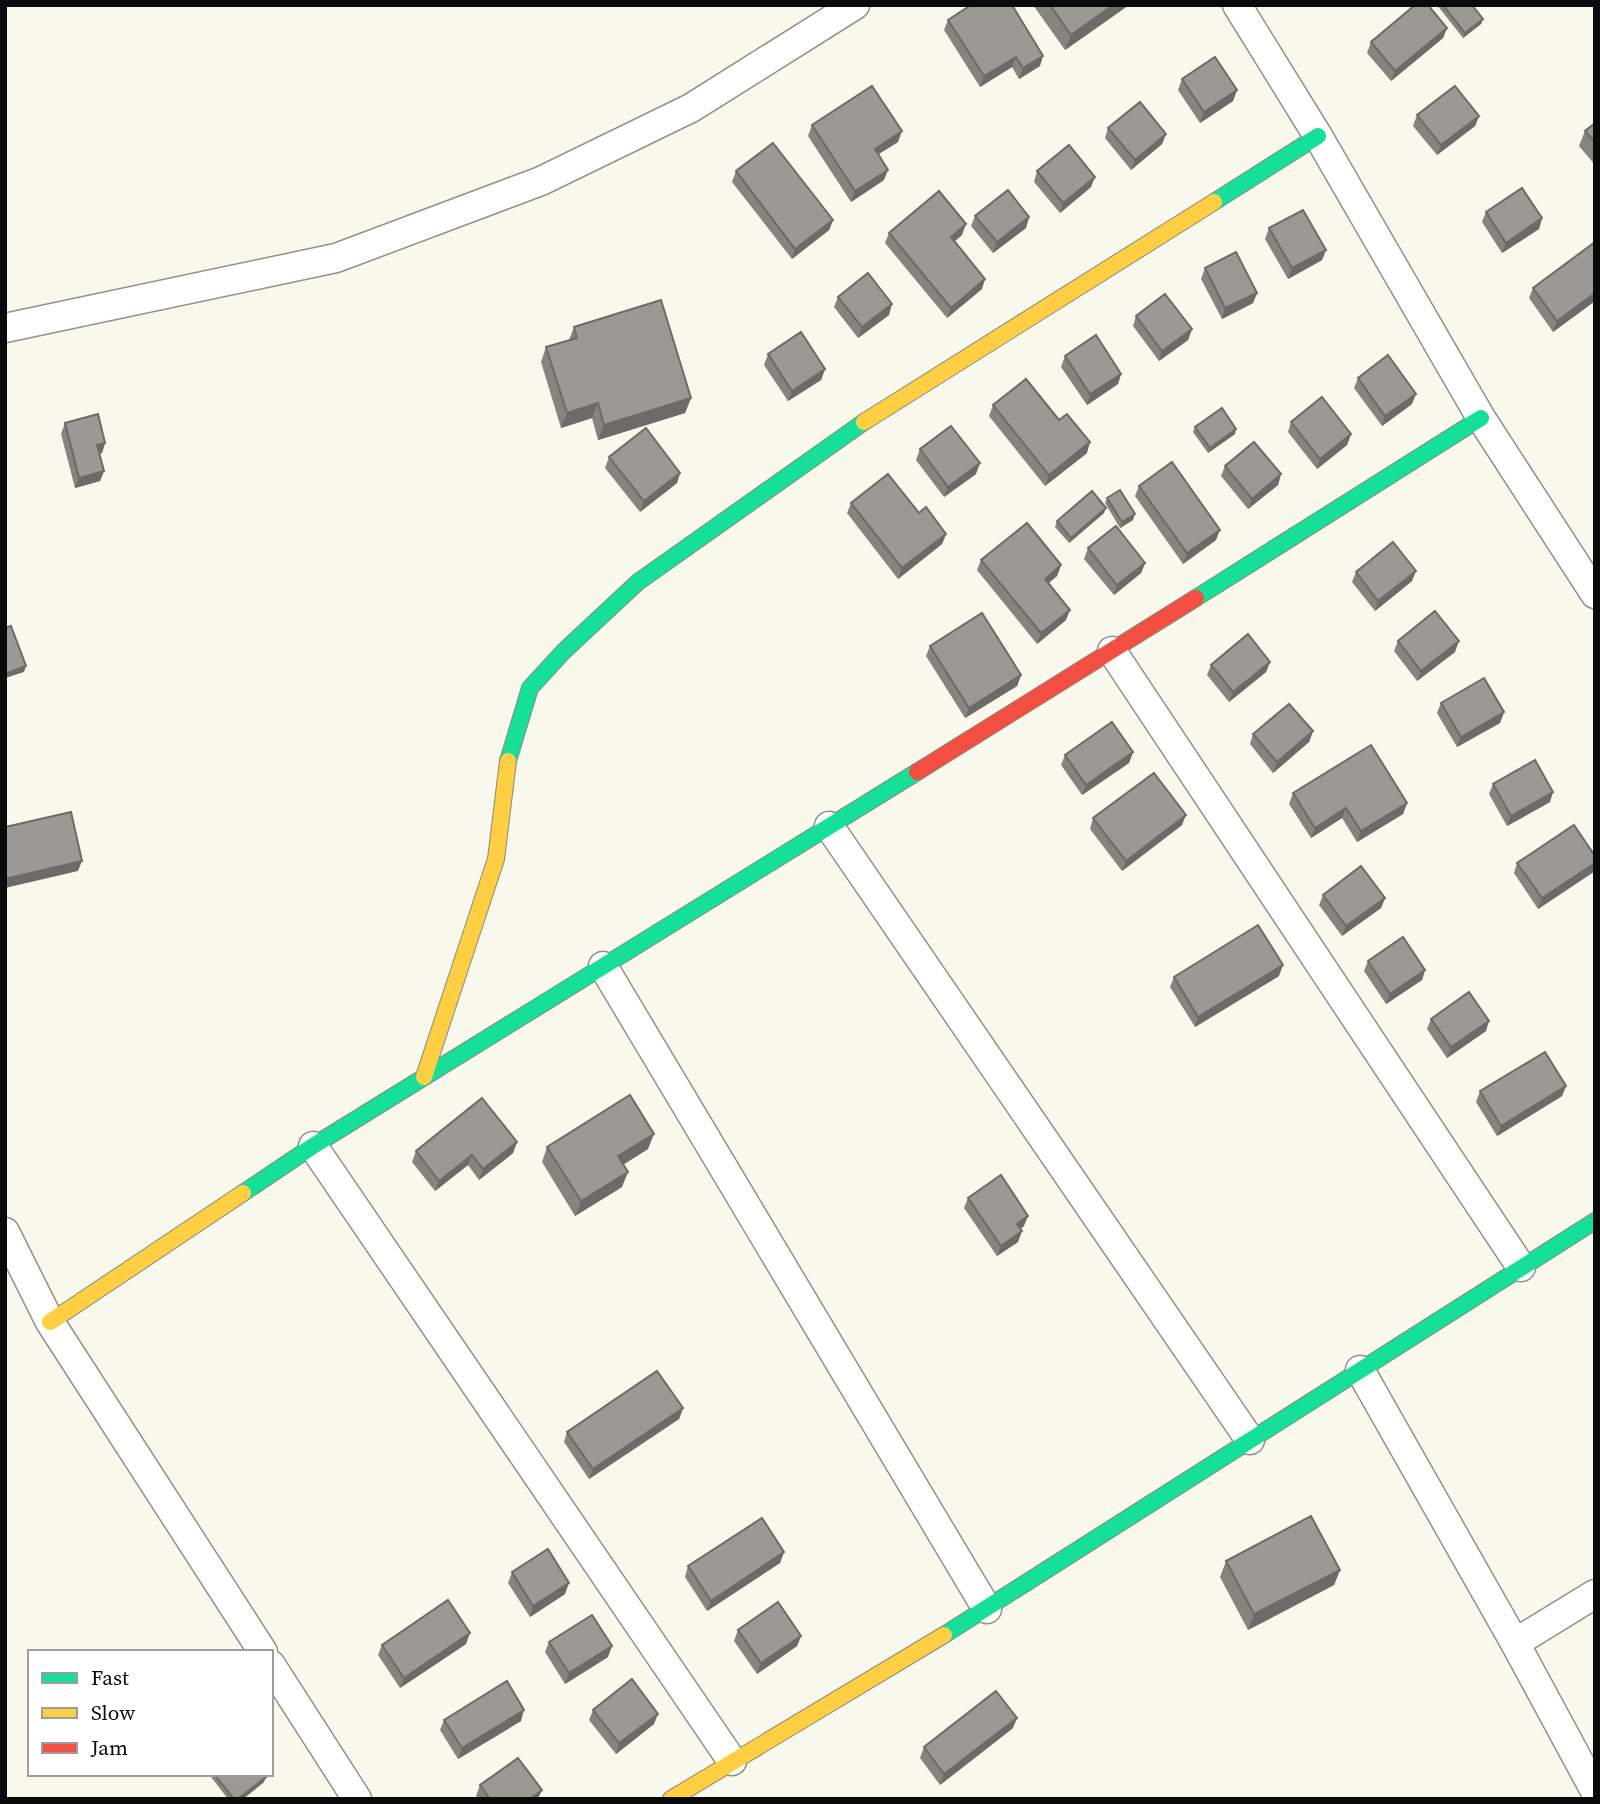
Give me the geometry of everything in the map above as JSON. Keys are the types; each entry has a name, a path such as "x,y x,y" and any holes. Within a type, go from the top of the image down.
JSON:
{"street":[{"path":"5,328 336,258 541,181 691,108 855,5"},
{"path":"1237,5 1318,136 1481,418 1595,594"},
{"path":"424,1077 496,859 508,758 530,688 564,651 638,582 863,423 1318,136"},
{"path":"50,1322 313,1146 1481,418"},
{"path":"1112,650 1521,1267"},
{"path":"829,826 1250,1440"},
{"path":"603,966 987,1609"},
{"path":"313,1146 732,1761"},
{"path":"671,1799 987,1609 1595,1221"},
{"path":"5,1231 50,1322 261,1650"},
{"path":"1360,1370 1515,1643 1595,1791"},
{"path":"1515,1643 1595,1594"},
{"path":"273,1668 358,1799"}],"building":[{"path":"971,5 1012,5 1043,56 1023,68 1016,57 984,76 948,20"},
{"path":"1050,5 1113,5 1071,35"},
{"path":"1415,5 1428,5 1447,28 1395,71 1371,42"},
{"path":"1443,5 1472,5 1483,19 1465,33"},
{"path":"1215,57 1237,90 1204,112 1182,79"},
{"path":"872,86 902,131 875,149 888,170 855,191 812,125"},
{"path":"1455,86 1479,116 1441,145 1417,115"},
{"path":"1140,102 1166,134 1135,160 1108,128"},
{"path":"1595,123 1595,143 1585,131"},
{"path":"773,143 833,220 795,249 736,171"},
{"path":"1069,145 1095,177 1063,203 1037,171"},
{"path":"1522,188 1542,218 1506,243 1486,212"},
{"path":"1008,190 1029,217 997,242 975,216"},
{"path":"939,191 966,224 951,237 985,279 951,308 889,233"},
{"path":"1303,210 1326,250 1292,268 1269,228"},
{"path":"1595,242 1595,293 1557,321 1533,288"},
{"path":"1236,252 1257,293 1225,308 1205,268"},
{"path":"868,273 892,304 862,327 838,297"},
{"path":"1165,294 1192,329 1162,351 1136,316"},
{"path":"661,300 691,398 604,425 598,403 567,413 546,347 577,338 574,327"},
{"path":"801,332 825,369 792,391 768,354"},
{"path":"1096,335 1121,374 1090,394 1065,356"},
{"path":"1388,355 1416,394 1385,416 1358,378"},
{"path":"1026,379 1059,420 1067,414 1090,442 1049,475 993,405"},
{"path":"1322,397 1351,434 1320,459 1291,422"},
{"path":"1222,408 1236,429 1210,448 1195,427"},
{"path":"98,414 105,443 97,445 104,471 79,478 65,423"},
{"path":"951,426 980,463 948,487 920,449"},
{"path":"646,428 680,473 644,501 609,457"},
{"path":"1254,442 1281,474 1252,499 1225,466"},
{"path":"1172,462 1220,530 1187,553 1139,486"},
{"path":"888,474 919,513 926,507 946,534 902,568 851,503"},
{"path":"1120,490 1135,514 1122,522 1107,498"},
{"path":"1092,491 1106,508 1071,538 1057,521"},
{"path":"1027,523 1061,565 1045,579 1070,610 1041,633 981,560"},
{"path":"1116,526 1145,563 1117,585 1088,548"},
{"path":"1393,542 1416,571 1378,601 1356,572"},
{"path":"1435,611 1459,641 1421,671 1398,641"},
{"path":"982,613 1021,675 969,708 930,646"},
{"path":"11,626 26,666 5,674 5,628"},
{"path":"1248,634 1270,662 1233,692 1211,665"},
{"path":"1484,678 1504,712 1461,737 1441,703"},
{"path":"1289,704 1313,731 1277,762 1253,734"},
{"path":"1112,722 1133,752 1086,785 1065,755"},
{"path":"1371,745 1407,803 1361,831 1346,808 1315,828 1293,793"},
{"path":"1535,760 1553,792 1511,816 1493,784"},
{"path":"1154,773 1186,815 1126,861 1093,818"},
{"path":"71,812 82,861 5,879 5,827"},
{"path":"1574,825 1595,856 1595,863 1542,898 1517,863"},
{"path":"1361,866 1385,898 1346,926 1323,895"},
{"path":"1258,925 1283,965 1198,1017 1174,977"},
{"path":"1403,937 1425,970 1390,994 1368,961"},
{"path":"1469,992 1489,1021 1451,1047 1431,1019"},
{"path":"1545,1052 1566,1086 1501,1126 1480,1091"},
{"path":"630,1095 654,1134 618,1156 628,1172 581,1201 547,1147"},
{"path":"482,1098 517,1142 483,1169 472,1155 439,1181 416,1151"},
{"path":"1001,1175 1028,1216 1017,1224 1022,1231 1001,1246 968,1198"},
{"path":"657,1371 683,1408 593,1469 567,1432"},
{"path":"1311,1516 1340,1570 1254,1614 1226,1561"},
{"path":"762,1518 784,1552 711,1601 688,1566"},
{"path":"548,1549 569,1583 533,1606 512,1572"},
{"path":"448,1600 470,1633 404,1678 382,1645"},
{"path":"778,1602 801,1636 761,1663 738,1630"},
{"path":"592,1615 612,1646 569,1673 549,1642"},
{"path":"632,1679 658,1714 619,1743 593,1710"},
{"path":"507,1681 524,1710 462,1748 444,1720"},
{"path":"996,1691 1017,1718 944,1774 924,1747"},
{"path":"518,1758 542,1790 530,1799 490,1799 480,1785"},
{"path":"216,1776 265,1776 238,1799 234,1799"}],"traffic: fast":[{"path":"1214,202 1318,136"},
{"path":"1196,598 1481,418"},
{"path":"508,761 530,688 564,651 638,582 864,422"},
{"path":"243,1193 313,1146 917,772"},
{"path":"944,1635 1595,1221"}],"traffic: slow":[{"path":"864,422 1214,202"},
{"path":"424,1077 496,859 508,761"},
{"path":"50,1322 243,1193"},
{"path":"671,1799 944,1635"}],"traffic: jam":[{"path":"917,772 1196,598"}]}
